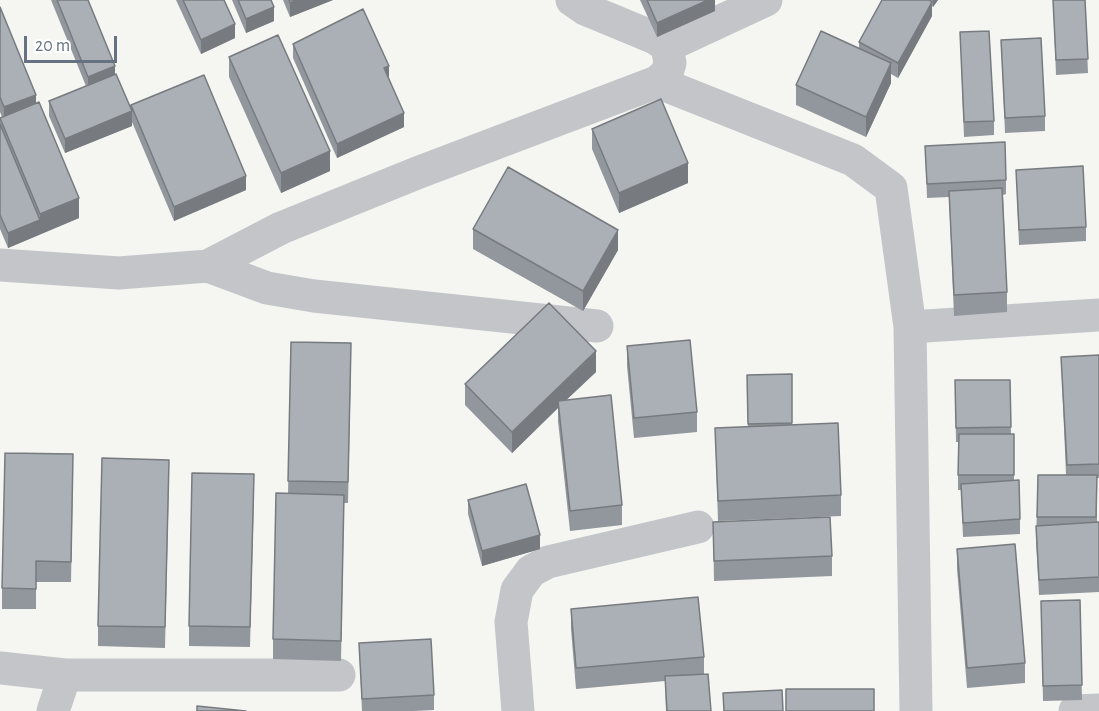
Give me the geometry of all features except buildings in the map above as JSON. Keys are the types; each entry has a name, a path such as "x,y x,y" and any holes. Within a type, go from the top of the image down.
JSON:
{"street":[{"path":"0,265 119,273 208,266 281,228 417,173 657,82 667,73 670,63 667,46 655,38 585,9 572,0"},
{"path":"667,46 766,0"},
{"path":"657,82 853,160 891,188 910,327 916,711"},
{"path":"208,266 267,288 314,296 597,326"},
{"path":"910,327 1099,315"},
{"path":"518,711 511,622 517,590 531,571 548,562 698,527"},
{"path":"0,668 65,675 339,675"},
{"path":"53,711 65,675"},
{"path":"1075,711 1099,710"}]}
